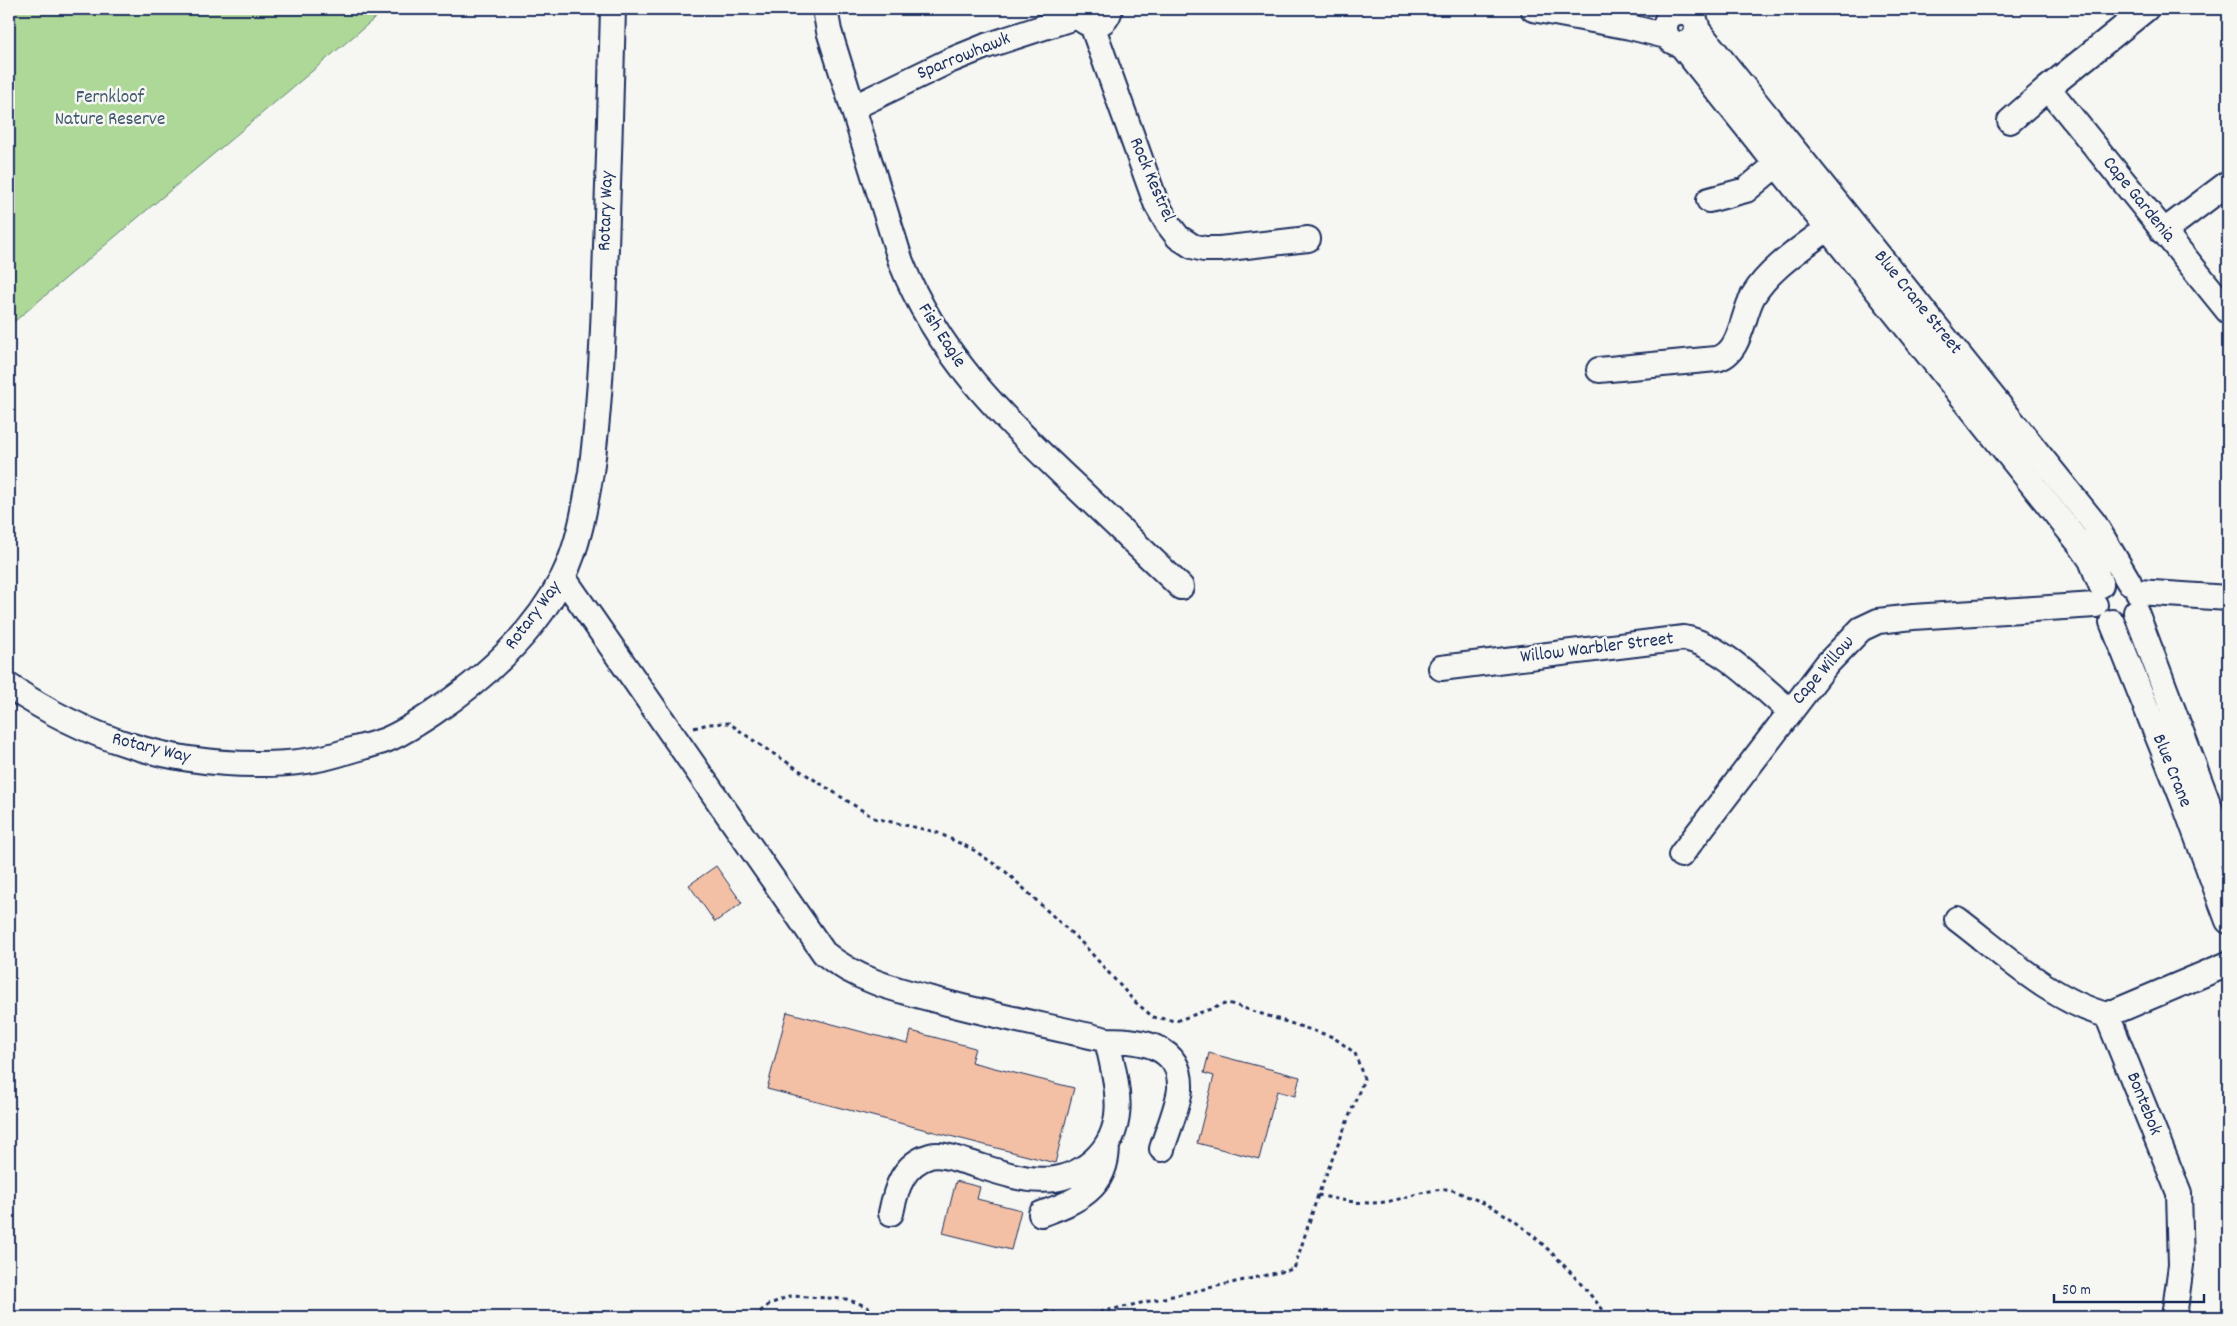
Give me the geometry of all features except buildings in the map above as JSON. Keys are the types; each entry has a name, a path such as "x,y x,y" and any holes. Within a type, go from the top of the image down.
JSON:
{"street":[{"name":"Rotary Way","path":"9,686 36,704 81,728 125,745 174,757 241,764 301,762 327,758 387,739 413,726 478,680 504,656 547,604 563,577 574,552 586,500 602,370 613,9"},
{"name":"Fish Eagle","path":"824,9 829,31 901,262 913,292 962,369 1008,423 1181,587"},
{"path":"1082,17 1101,24 1110,9"},
{"path":"1533,9 1630,27 1679,22"},
{"path":"2010,121 2146,9"},
{"name":"Sparrowhawk","path":"854,107 949,61 986,46 1082,17"},
{"name":"Rock Kestrel","path":"1082,17 1156,203 1178,237 1192,246 1204,249 1220,249 1308,239"},
{"name":"Blue Crane Street","path":"1679,22 1777,164 1837,222 2094,523 2134,595"},
{"name":"Blue Crane Street","path":"1679,22 1837,222 2079,543 2091,560 2098,595 2099,613 2112,622"},
{"name":"Cape Gardenia","path":"2048,88 2228,311"},
{"path":"1709,200 1746,190 1777,164"},
{"path":"2163,232 2228,183"},
{"path":"1599,370 1716,360 1726,355 1735,342 1746,310 1761,285 1776,269 1837,222"},
{"path":"563,577 824,953 839,966 856,976 893,989 971,1010 1107,1040 1134,1041 1156,1047 1168,1055 1175,1066 1180,1090 1162,1149"},
{"path":"2098,595 2114,579 2134,595 2228,598"},
{"name":"Cape Willow","path":"1681,855 1790,711 1851,637 1861,629 1878,621 2098,595"},
{"path":"2112,622 2125,621 2134,595"},
{"name":"Blue Crane","path":"2134,595 2228,856"},
{"name":"Blue Crane","path":"2112,622 2185,805 2228,921"},
{"name":"Willow Warbler Street","path":"1441,668 1684,638 1706,645 1724,656 1790,711"},
{"path":"1957,919 2064,998 2088,1010 2107,1015 2228,964"},
{"name":"Bontebok","path":"2107,1015 2179,1193 2181,1265 2174,1317"},
{"path":"892,1212 900,1180 909,1168 931,1156 948,1156 1019,1177 1042,1181 1056,1180 1078,1172 1099,1156 1115,1128 1119,1102 1107,1040"},
{"path":"1040,1214 1069,1204 1085,1194 1104,1171 1107,1161 1107,1145"}],"path":[{"path":"671,734 708,724 729,723 874,818 936,832 972,849 1006,872 1083,944 1134,1001 1153,1017 1176,1021 1228,1003 1333,1037 1355,1053 1364,1079 1318,1195 1294,1270 1078,1317 1044,1312 1030,1317"},
{"path":"1318,1195 1347,1202 1385,1202 1422,1192 1447,1189 1485,1202 1535,1239 1564,1265 1610,1317"},
{"path":"754,1317 768,1305 789,1296 846,1299 887,1317"},
{"path":"993,1317 1004,1312 1022,1317"}],"green space":[{"name":"Fernkloof Nature Reserve","path":"9,9 386,9 9,326"}]}
